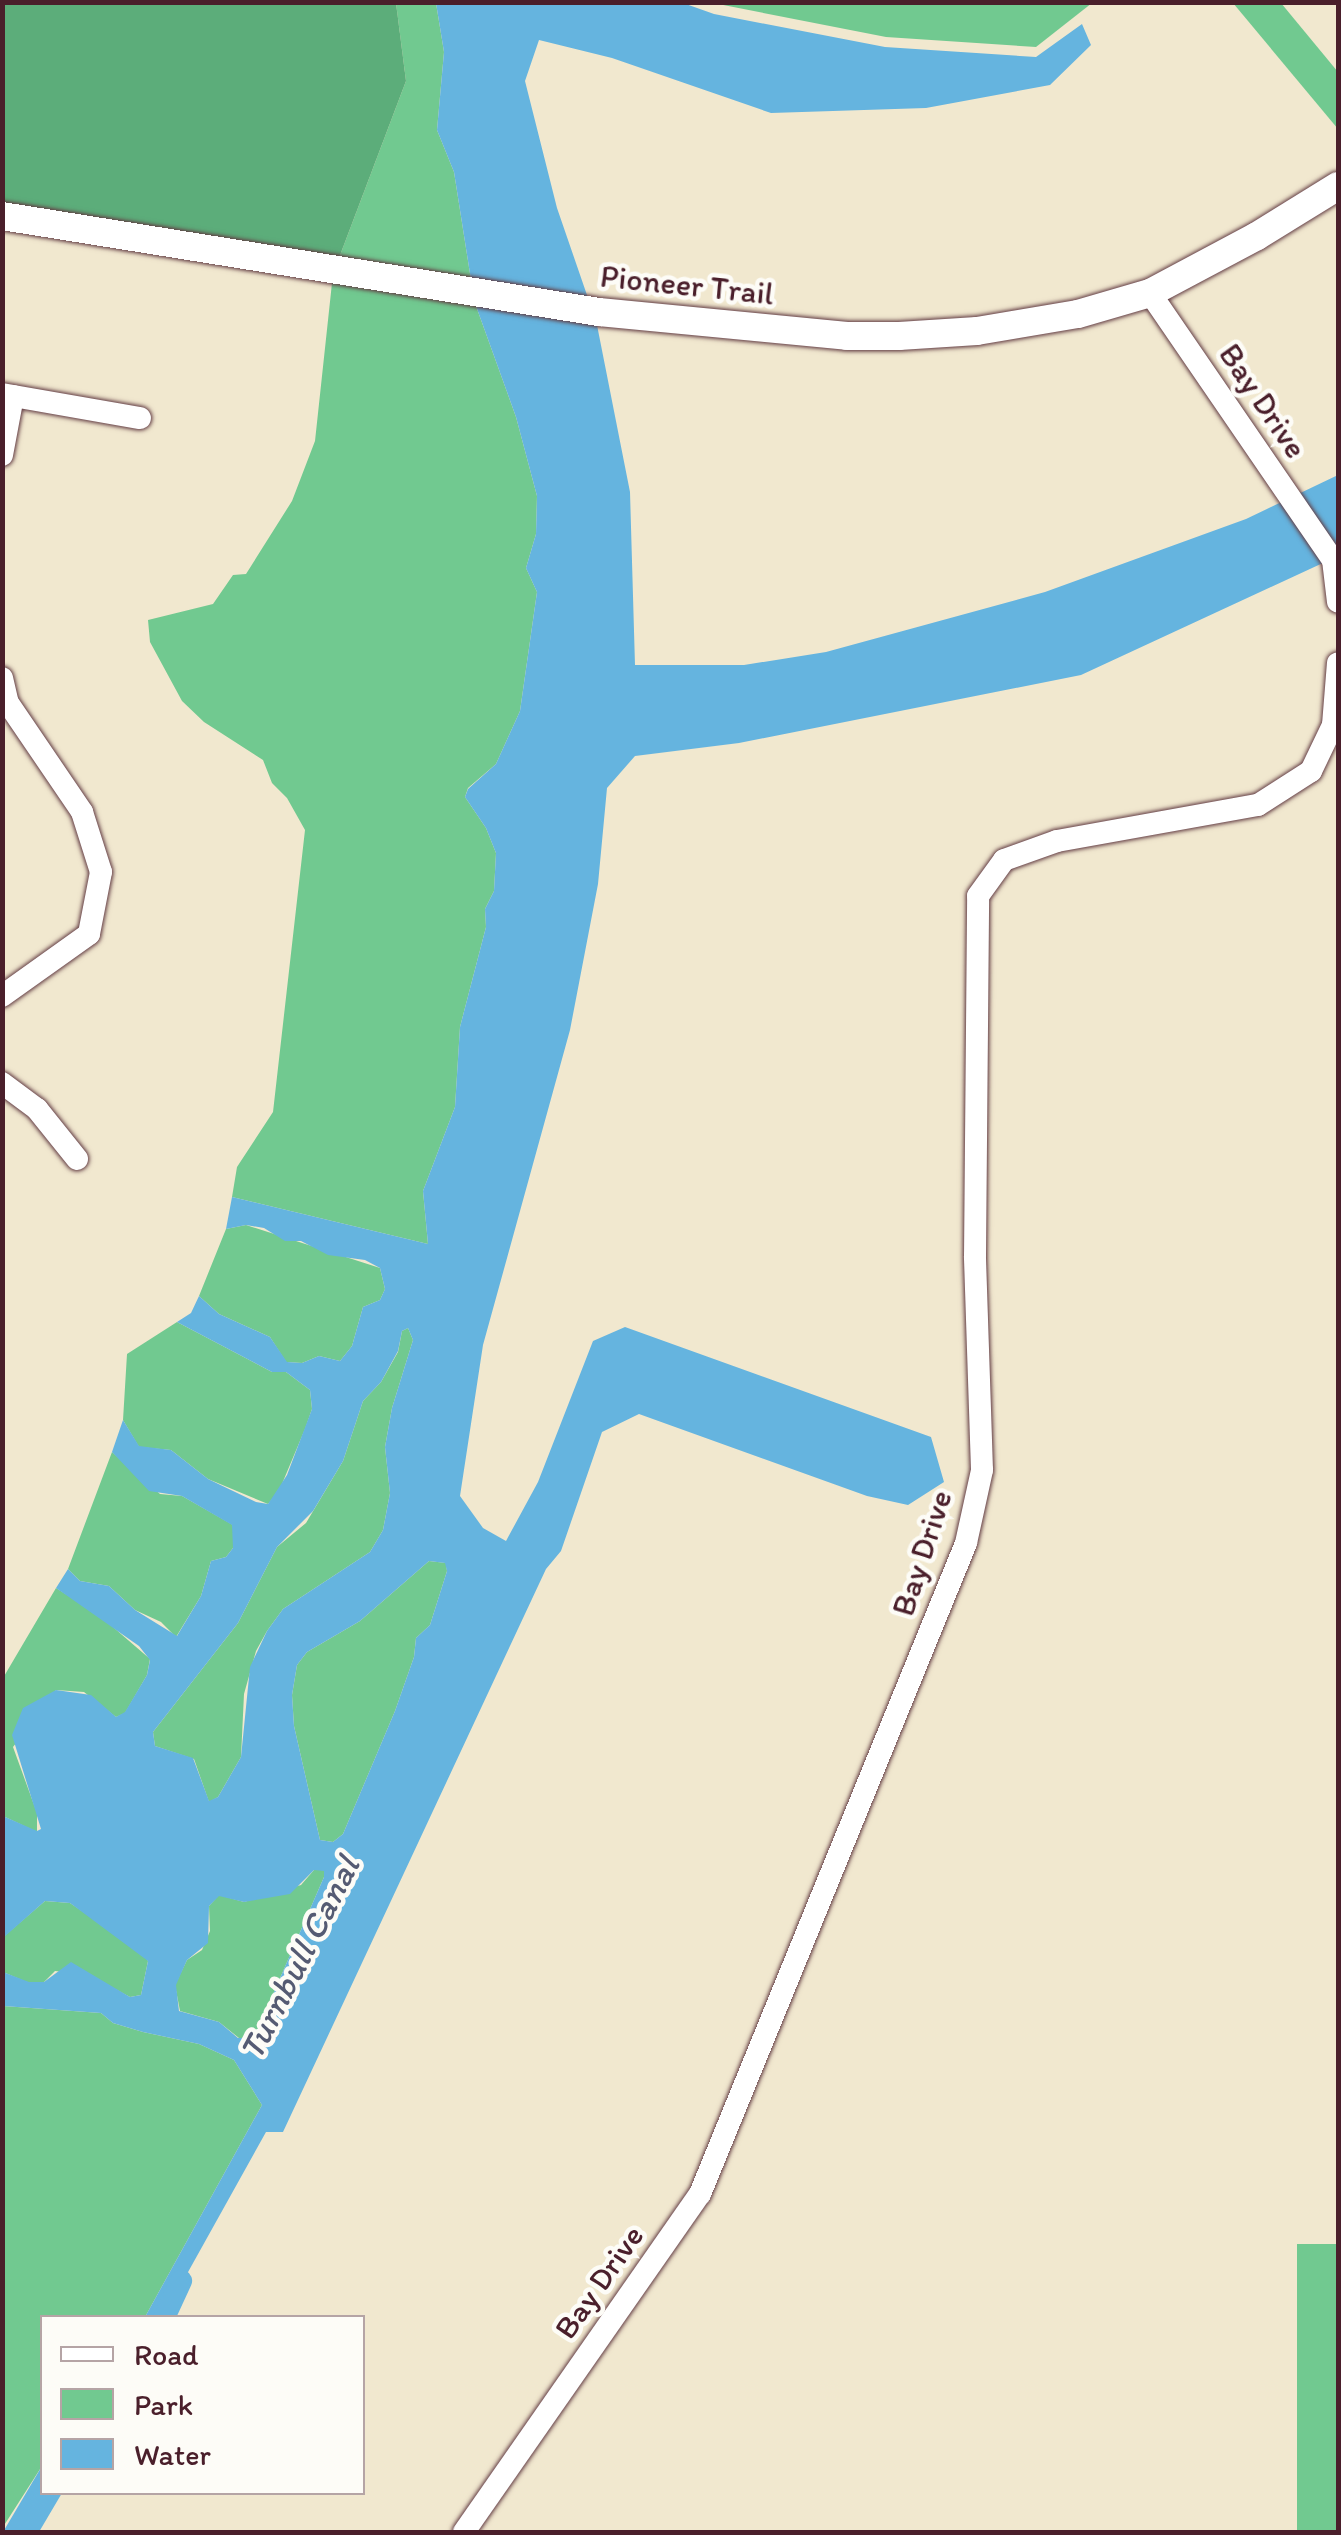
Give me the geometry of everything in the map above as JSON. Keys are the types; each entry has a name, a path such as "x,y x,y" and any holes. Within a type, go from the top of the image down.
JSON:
{"street":[{"name":"Pioneer Trail","path":"2,216 599,312 847,336 899,336 977,332 1078,314 1150,293 1338,186"},
{"name":"Bay Drive","path":"1150,293 1333,560 1338,602"},
{"path":"2,455 8,395 140,418"},
{"name":"Bay Drive","path":"464,2532 700,2194 966,1543 982,1470 974,1256 978,896 1004,860 1056,841 1258,806 1311,771 1333,725 1338,663"},
{"path":"2,678 8,703 82,812 102,872 88,934 2,996"},
{"path":"2,1083 37,1109 77,1159"}],"green space":[{"path":"2,3 396,3 406,81 339,258 3,203"},
{"path":"396,3 436,3 444,52 437,130 454,172 471,280 339,258 406,81"},
{"path":"713,3 1092,3 1036,47 886,37"},
{"path":"1233,3 1281,3 1338,72 1338,129"},
{"path":"332,283 476,306 516,417 537,496 536,534 526,568 537,592 520,711 496,764 468,788 465,797 486,828 496,853 494,891 485,909 486,927 460,1027 455,1107 423,1191 428,1244 232,1197 237,1167 273,1112 305,830 287,798 272,783 263,760 204,722 182,701 150,642 148,620 213,604 233,575 246,574 292,501 315,441"},
{"path":"246,1225 380,1268 385,1289 380,1300 363,1307 352,1346 340,1361 319,1356 302,1363 286,1362 270,1337 219,1314 199,1296 226,1229"},
{"path":"177,1322 272,1372 286,1372 310,1390 312,1409 305,1429 279,1491 268,1504 208,1479 171,1450 139,1447 123,1420 127,1354"},
{"path":"408,1328 413,1340 392,1408 385,1447 390,1493 383,1530 370,1552 283,1609 267,1631 256,1651 244,1694 241,1757 218,1797 209,1802 194,1759 155,1746 153,1732 238,1623 277,1547 306,1523 343,1461 363,1401 381,1382 398,1352 402,1331"},
{"path":"112,1452 160,1494 182,1496 233,1525 233,1548 226,1557 211,1561 201,1596 176,1637 161,1622 135,1610 109,1586 80,1581 68,1569"},
{"path":"429,1561 446,1563 447,1571 430,1625 416,1638 414,1657 395,1711 343,1834 333,1842 320,1840 294,1726 292,1695 297,1665 307,1652 360,1621"},
{"path":"56,1588 99,1615 150,1659 147,1675 125,1713 116,1717 84,1692 56,1690 13,1747 37,1813 37,1832 3,1816 3,1678"},
{"path":"314,1870 324,1870 324,1877 254,2038 239,2038 219,2022 180,2011 175,1985 187,1960 202,1950 210,1931 209,1906 219,1895 244,1902 301,1885"},
{"path":"45,1901 70,1903 145,1954 148,1961 141,1995 130,1997 89,1975 55,1971 44,1982 29,1983 3,1972 2,1938"},
{"path":"3,2006 101,2013 113,2023 199,2044 234,2060 262,2105 146,2315 40,2315 40,2469 3,2527"},
{"path":"1297,2244 1338,2244 1338,2532 1297,2532"}],"water":[{"path":"436,3 683,3 714,14 885,47 1036,57 1082,24 1091,45 1050,85 926,108 771,113 612,58 539,40 525,81 557,208 588,298 471,280 454,172 437,130 444,52"},
{"path":"476,306 597,325 630,492 635,665 744,665 826,652 1045,592 1246,519 1338,475 1338,556 1081,675 739,743 635,756 607,788 598,884 570,1030 483,1345 460,1496 483,1528 506,1541 538,1482 593,1341 625,1327 931,1437 944,1482 908,1505 867,1496 639,1414 602,1432 561,1551 546,1569 283,2132 266,2132 164,2315 146,2315 262,2105 234,2060 199,2044 113,2023 101,2013 3,2006 3,1972 29,1982 44,1982 71,1962 130,1997 141,1995 148,1961 70,1903 45,1901 3,1938 3,1816 37,1831 41,1829 12,1735 23,1708 56,1690 91,1695 116,1717 125,1712 147,1675 150,1660 139,1646 56,1588 68,1569 80,1581 109,1586 135,1610 177,1636 201,1596 211,1561 226,1557 233,1548 232,1525 182,1496 149,1491 112,1452 123,1420 139,1446 171,1450 208,1479 256,1502 268,1504 287,1475 312,1409 310,1390 286,1372 272,1372 177,1322 191,1313 199,1296 219,1314 270,1337 287,1362 302,1363 319,1356 340,1361 352,1346 363,1307 380,1300 385,1289 380,1268 365,1260 328,1255 301,1241 285,1241 264,1228 246,1225 226,1229 232,1197 428,1244 423,1191 455,1107 460,1027 486,927 485,909 494,891 496,853 486,828 465,797 468,789 496,764 520,711 537,592 526,568 536,534 537,496 516,417","holes":["408,1328 413,1340 392,1408 385,1447 390,1493 383,1530 370,1552 283,1609 267,1631 250,1667 241,1757 218,1797 209,1801 193,1758 155,1746 153,1732 238,1623 277,1547 313,1511 343,1461 363,1401 381,1382 398,1351 402,1331","429,1561 445,1563 447,1571 430,1625 416,1638 414,1657 395,1711 343,1834 333,1842 320,1840 294,1726 292,1695 297,1665 307,1652 360,1621","314,1870 324,1871 324,1877 254,2038 238,2038 219,2022 179,2011 176,1985 187,1960 208,1943 209,1906 219,1896 244,1902 290,1894"]},
{"path":"40,2469 40,2495 61,2495 39,2532 3,2532"}],"waterway":[{"name":"Turnbull Canal","path":"165,2315 181,2281"}]}
